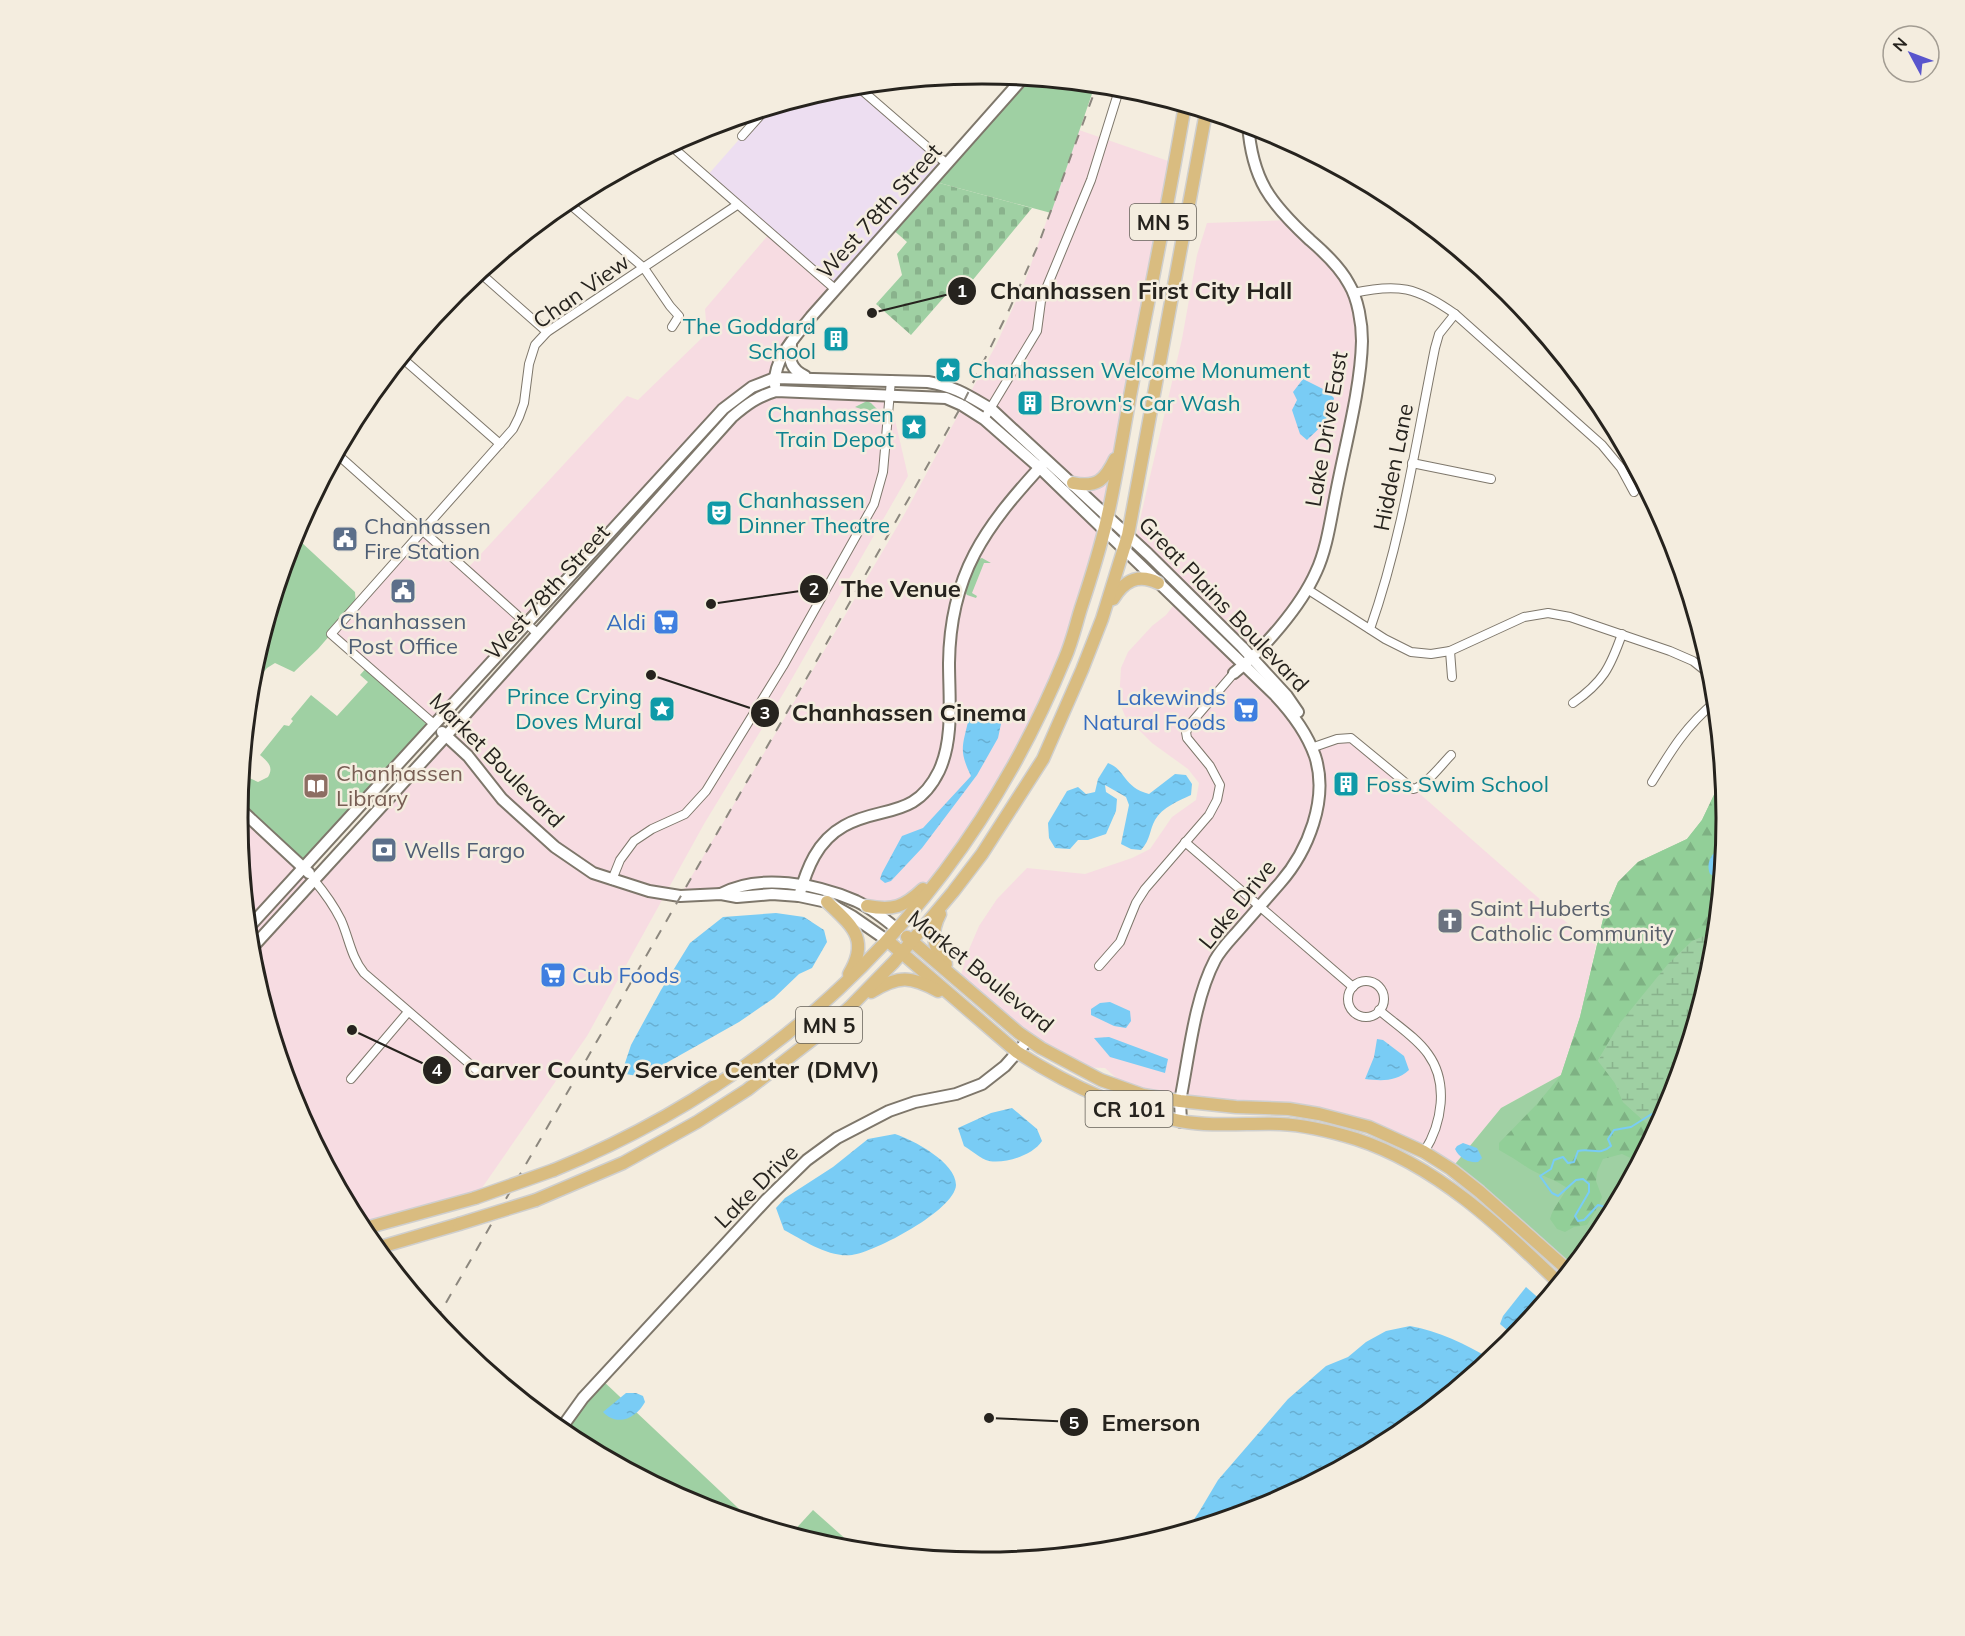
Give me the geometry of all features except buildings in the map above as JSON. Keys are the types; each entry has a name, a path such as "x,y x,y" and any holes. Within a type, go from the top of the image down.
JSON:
{"main road":[{"name":"MN 5","path":"372,1226 475,1198 554,1170 642,1130 700,1097 765,1052 834,993 898,930 953,858 981,818 1031,734 1066,655 1108,515 1184,113"},
{"name":"MN 5","path":"386,1245 536,1200 623,1162 697,1122 776,1069 851,1006 902,953 982,854 1043,759 1082,670 1124,550 1205,119"},
{"path":"1073,483 1088,485 1099,482 1111,469 1124,439"},
{"path":"1101,619 1126,582 1139,578 1158,583"},
{"path":"867,906 878,909 895,908 909,902 953,858"},
{"path":"953,892 937,918 933,936 938,952 959,982"},
{"path":"827,902 856,932 860,946 852,970 834,993"},
{"name":"Market Boulevard","path":"898,930 1028,1040 1101,1080 1143,1095 1180,1101 1236,1107 1289,1109 1319,1114 1369,1127 1424,1152"},
{"name":"Market Boulevard","path":"888,941 1017,1052 1039,1067 1077,1087 1129,1109 1180,1122 1213,1125 1283,1124 1358,1140 1395,1155 1443,1182 1554,1278"},
{"path":"851,1006 886,983 903,978 927,985 958,1001"},
{"name":"CR 101","path":"1424,1152 1451,1169 1480,1192 1564,1266"}],"street":[{"name":"West 78th Street","path":"259,940 732,417 752,401 776,391 776,368 792,341 1016,85"},
{"path":"865,94 947,164"},
{"path":"984,419 1037,331 1041,301 1091,180 1117,97"},
{"path":"742,136 756,120"},
{"name":"Lake Drive East","path":"1234,673 1248,661 1291,612 1308,589 1317,570 1328,529 1359,372 1362,339 1357,306 1349,284 1325,254 1270,198 1255,169 1249,135"},
{"path":"677,151 835,290"},
{"name":"Chan View","path":"331,634 500,444 519,417 524,403 529,364 535,345 547,332 737,205"},
{"path":"575,208 644,268 679,316 672,327"},
{"path":"486,278 547,332"},
{"path":"1353,293 1387,287 1413,290 1432,298 1455,314 1602,445 1621,468 1634,492"},
{"name":"Hidden Lane","path":"1370,629 1394,551 1435,348 1439,334 1455,314"},
{"path":"792,341 789,353 791,363 799,373 808,377"},
{"path":"407,362 500,444"},
{"name":"Great Plains Boulevard","path":"775,378 808,377 928,382 947,385 968,394 991,409 1104,530 1158,583 1287,696 1309,732 1311,748"},
{"name":"West 78th Street","path":"256,919 723,408 752,387 775,378"},
{"path":"612,880 622,858 634,841 652,829 685,814 706,791 783,666 874,504 883,472 891,380"},
{"name":"Great Plains Boulevard","path":"776,391 946,398 962,405 1073,483 1128,535 1248,661"},
{"path":"343,459 537,633"},
{"path":"1412,463 1491,479"},
{"path":"801,890 814,854 828,838 843,826 856,820 895,811 908,805 921,796 938,773 944,759 949,728 950,649 955,608 968,564 992,524 1012,498 1044,464"},
{"path":"1308,589 1385,639 1411,652 1431,654 1450,651 1524,616 1548,613 1570,617 1622,634 1693,661 1700,667"},
{"name":"Market Boulevard","path":"331,634 468,756 502,799 555,847 593,873 649,891 680,896 720,894 733,887 762,883 801,890 852,915 888,941"},
{"path":"1573,703 1600,681 1622,634"},
{"path":"1450,651 1452,677"},
{"path":"1100,966 1120,942 1141,895 1209,815 1217,800 1220,785 1210,766 1187,738 1186,732 1191,723 1234,673"},
{"path":"1652,782 1678,739 1698,715 1708,708"},
{"path":"1311,748 1350,738 1413,789 1423,785 1451,755"},
{"name":"Lake Drive","path":"1180,1122 1180,1101 1206,979 1219,953 1282,881 1298,858 1314,823 1318,778 1316,758 1311,748"},
{"path":"248,816 304,867 324,892 341,920 358,965 368,977 479,1072"},
{"path":"1185,842 1353,987"},
{"name":"Market Boulevard","path":"801,890 811,885 844,896 867,906 898,930"},
{"path":"1366,981 1377,985 1383,995 1383,1003 1379,1010 1366,1017 1353,1011 1348,1003 1348,996 1353,987 1359,982 1366,981"},
{"path":"1379,1010 1428,1054 1441,1082 1442,1098 1439,1115 1424,1152"},
{"path":"351,1079 408,1012"},
{"name":"Lake Drive","path":"566,1422 583,1398 767,1199 807,1160 837,1138 889,1111 915,1102 956,1094 982,1084 1005,1066 1028,1040"}],"shaded area":[{"path":"865,94 947,164 835,289 706,177 756,120 793,109"},
{"path":"1079,130 1174,163 1104,530 1052,686 961,847 916,895 867,906 780,883 680,896 904,515 996,345 1025,281"},
{"path":"1290,220 1350,285 1361,336 1330,518 1303,596 1251,657 1135,541 1182,339 1197,255 1207,223"},
{"path":"770,233 835,289 780,359 776,373 743,393 435,725 331,634 423,530 467,569 627,396 638,400 707,333 705,309"},
{"path":"776,391 889,394 908,476 786,689 704,824 587,1036 475,1198 372,1226 324,1143 287,1054 263,961 255,914 248,817 314,879 749,403"},
{"path":"1177,601 1284,704 1311,748 1337,739 1354,741 1412,787 1566,922 1596,945 1583,1007 1561,1075 1501,1108 1451,1169 1363,1125 1131,1091 1105,1068 1074,1067 959,982 967,954 979,926 997,899 1027,868 1085,874 1132,858 1150,849 1172,817 1196,800 1199,783 1188,769 1152,743 1125,716 1119,701 1121,668 1128,652"}],"green space":[{"path":"1015,85 1092,92 1051,213 932,181"},
{"path":"932,181 1032,208 967,287 959,280 911,335 876,304 902,275 897,254 907,242 891,228"},
{"path":"867,401 878,410 878,423 869,414 855,407"},
{"path":"302,543 355,592 356,605 318,649 294,672 275,663 264,672 287,582"},
{"path":"982,558 991,563 984,563 972,593 977,596 976,598 965,592 978,559"},
{"path":"368,666 435,725 304,868 248,816 250,778 258,782 268,777 270,767 260,755 284,725 289,726 293,721 291,719 311,695 337,716 368,682 360,675"},
{"path":"1716,791 1715,866 1710,914 1702,961 1678,1054 1641,1143 1593,1226 1564,1266 1451,1169 1501,1108 1561,1075 1580,1017 1604,915 1618,882 1638,862 1687,839 1702,820"},
{"path":"1716,791 1715,866 1706,935 1692,942 1620,1023 1598,1060 1615,1083 1623,1102 1649,1126 1632,1159 1622,1154 1603,1159 1596,1181 1602,1197 1599,1205 1587,1225 1574,1227 1565,1232 1557,1229 1550,1219 1567,1188 1499,1150 1499,1143 1537,1104 1561,1075 1580,1017 1604,915 1618,882 1638,862 1687,839 1702,820"},
{"path":"1706,935 1691,1008 1678,1054 1649,1126 1623,1102 1615,1083 1598,1061 1620,1023 1668,964 1692,941"},
{"path":"601,1379 741,1511 658,1476 615,1454 567,1422"},
{"path":"813,1510 846,1539 839,1538 797,1528"}],"water":[{"path":"1303,379 1327,391 1334,398 1325,422 1307,440 1300,434 1292,410 1297,400 1293,392"},
{"path":"981,711 994,715 1001,724 998,738 977,775 922,848 891,881 885,883 880,879 882,873 902,836 923,828 971,776 964,759 964,741 969,717"},
{"path":"1108,763 1114,766 1134,787 1149,794 1175,774 1186,775 1192,784 1191,795 1162,811 1141,850 1131,849 1121,844 1129,805 1126,797 1105,785 1106,792 1117,799 1116,811 1106,834 1088,840 1078,840 1070,849 1055,848 1049,838 1048,823 1067,791 1078,787 1086,794 1095,792 1098,779"},
{"path":"1716,852 1714,876 1709,870 1709,861"},
{"path":"776,913 804,917 824,930 827,942 812,968 799,974 774,998 739,1022 659,1067 637,1076 626,1074 624,1066 631,1045 690,943 723,917"},
{"path":"1110,1002 1130,1011 1131,1021 1126,1028 1114,1026 1091,1015 1091,1009 1100,1003"},
{"path":"1109,1037 1168,1059 1165,1073 1110,1057 1094,1038"},
{"path":"1377,1039 1383,1040 1404,1056 1409,1070 1394,1079 1365,1079 1374,1057"},
{"path":"1012,1108 1037,1129 1042,1141 1038,1146 1026,1154 996,1162 983,1158 964,1146 958,1128 991,1113"},
{"path":"895,1134 932,1153 949,1168 956,1185 952,1195 943,1206 895,1238 852,1255 825,1251 784,1230 776,1208 785,1198 833,1167 868,1139"},
{"path":"1463,1143 1477,1148 1482,1158 1478,1162 1471,1162 1459,1155 1455,1149"},
{"path":"1526,1287 1538,1297 1508,1331 1500,1324 1503,1316"},
{"path":"1410,1326 1431,1331 1483,1355 1429,1400 1350,1454 1263,1496 1193,1521 1218,1480 1288,1399 1326,1366 1348,1357 1366,1342 1386,1331"},
{"path":"626,1393 643,1396 645,1402 637,1412 621,1420 609,1417 603,1412"}],"waterway":[{"path":"1605,1207 1598,1205 1584,1220 1578,1221 1575,1216 1589,1192 1589,1184 1583,1179 1576,1180 1558,1196 1552,1193 1540,1176 1551,1169 1554,1160 1563,1157 1568,1163 1574,1162 1578,1151 1607,1149 1611,1146 1608,1139 1614,1130 1631,1127 1654,1113"}],"railway":[{"path":"440,1312 962,405 1039,243 1094,93"}],"place":[{"name":"Chanhassen First City Hall","path":"872,313"},
{"name":"The Goddard School","path":"836,339"},
{"name":"Chanhassen Welcome Monument","path":"948,370"},
{"name":"Brown's Car Wash","path":"1030,403"},
{"name":"Chanhassen Train Depot","path":"914,427"},
{"name":"Chanhassen Dinner Theatre","path":"719,513"},
{"name":"Chanhassen Fire Station","path":"345,539"},
{"name":"Chanhassen Post Office","path":"403,591"},
{"name":"The Venue","path":"711,604"},
{"name":"Aldi","path":"666,622"},
{"name":"Chanhassen Cinema","path":"651,675"},
{"name":"Prince Crying Doves Mural","path":"662,709"},
{"name":"Lakewinds Natural Foods","path":"1246,710"},
{"name":"Foss Swim School","path":"1346,784"},
{"name":"Chanhassen Library","path":"316,786"},
{"name":"Wells Fargo","path":"384,850"},
{"name":"Saint Huberts Catholic Community","path":"1450,921"},
{"name":"Cub Foods","path":"553,975"},
{"name":"Carver County Service Center (DMV)","path":"352,1030"},
{"name":"Emerson","path":"989,1418"}]}
